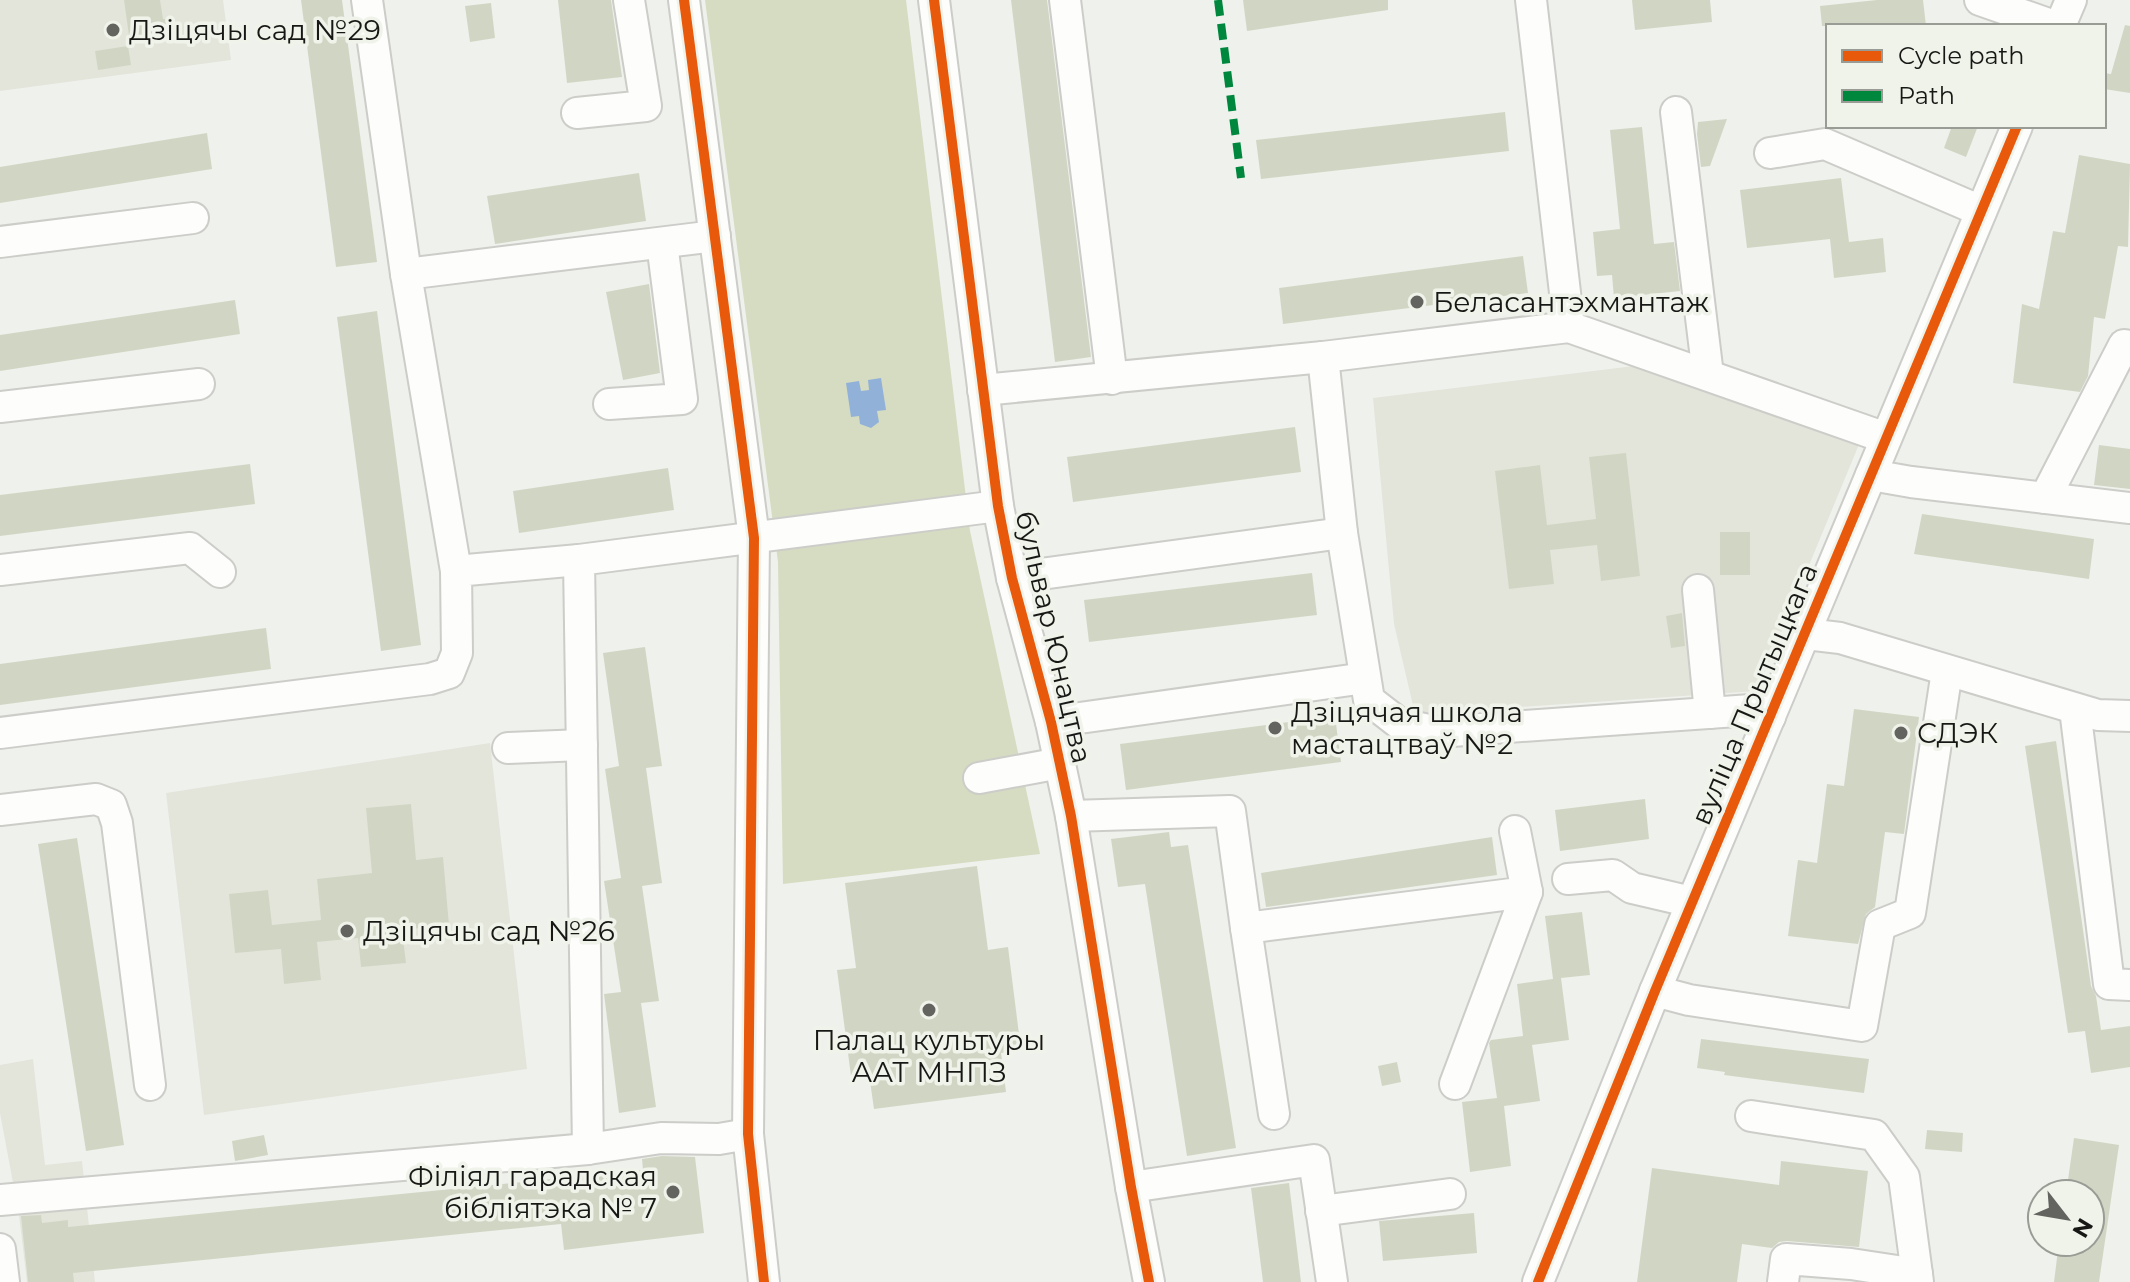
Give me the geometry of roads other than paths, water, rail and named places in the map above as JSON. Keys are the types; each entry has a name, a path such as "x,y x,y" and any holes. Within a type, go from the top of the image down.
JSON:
{"street":[{"path":"0,733 430,679 449,673 457,653 456,571 406,274 367,0"},
{"path":"577,113 646,106 629,0"},
{"path":"684,0 754,538 748,1134 764,1282"},
{"name":"бульвар Юнацтва","path":"934,0 998,506 1012,578 1051,722 1071,816 1149,1282"},
{"path":"1065,0 1112,379"},
{"path":"1531,0 1569,327"},
{"path":"1980,0 2048,24"},
{"path":"2061,24 2071,0"},
{"path":"1676,112 1708,375"},
{"name":"вуліца Прытыцкага","path":"1538,1282 1655,991 2016,128"},
{"path":"1770,153 1825,144 1981,211"},
{"path":"0,242 193,218"},
{"path":"406,274 715,236"},
{"path":"609,404 682,399 662,243"},
{"path":"983,390 1323,357 1569,327 1886,438"},
{"path":"2045,498 2124,345 2130,346"},
{"path":"1323,357 1342,533 1369,700 1400,724 1438,732 1751,710 1770,717"},
{"path":"0,407 199,384"},
{"path":"1871,475 2130,508"},
{"path":"456,571 579,560 998,506"},
{"path":"1012,578 1342,533"},
{"path":"0,570 190,548 220,572"},
{"path":"579,560 588,1149"},
{"path":"1698,590 1710,713"},
{"path":"1806,634 1840,638 2098,715 2130,716"},
{"path":"1655,991 1689,1000 1862,1026 1880,925 1910,913 1947,671"},
{"path":"1051,722 1365,678"},
{"path":"2075,709 2109,984 2130,985"},
{"path":"508,748 582,745"},
{"path":"979,778 1060,763"},
{"path":"0,810 96,799 111,805 117,823 150,1085"},
{"path":"1071,816 1230,811 1274,1114"},
{"path":"1455,1084 1527,892 1515,831"},
{"path":"1568,879 1613,875 1632,888 1692,902"},
{"path":"1246,928 1527,892"},
{"path":"1751,1116 1874,1135 1904,1177 1917,1278 1851,1264 1786,1259 1783,1282"},
{"path":"0,1200 588,1149 661,1138 719,1139 748,1134"},
{"path":"1131,1187 1314,1160 1332,1282"},
{"path":"1321,1211 1450,1194"},
{"path":"0,1249 4,1282"}],"water":[{"path":"881,378 886,410 877,411 879,422 871,428 860,424 859,416 851,417 846,383 859,381 861,391 869,390 868,380"}],"place":[{"name":"Дзіцячы сад №29","path":"113,30"},
{"name":"Беласантэхмантаж","path":"1417,302"},
{"name":"Дзіцячая школа мастацтваў №2","path":"1275,728"},
{"name":"СДЭК","path":"1901,733"},
{"name":"Дзіцячы сад №26","path":"347,931"},
{"name":"Палац культуры ААТ МНПЗ","path":"929,1010"},
{"name":"Філіял гарадская бібліятэка № 7","path":"673,1192"}]}
